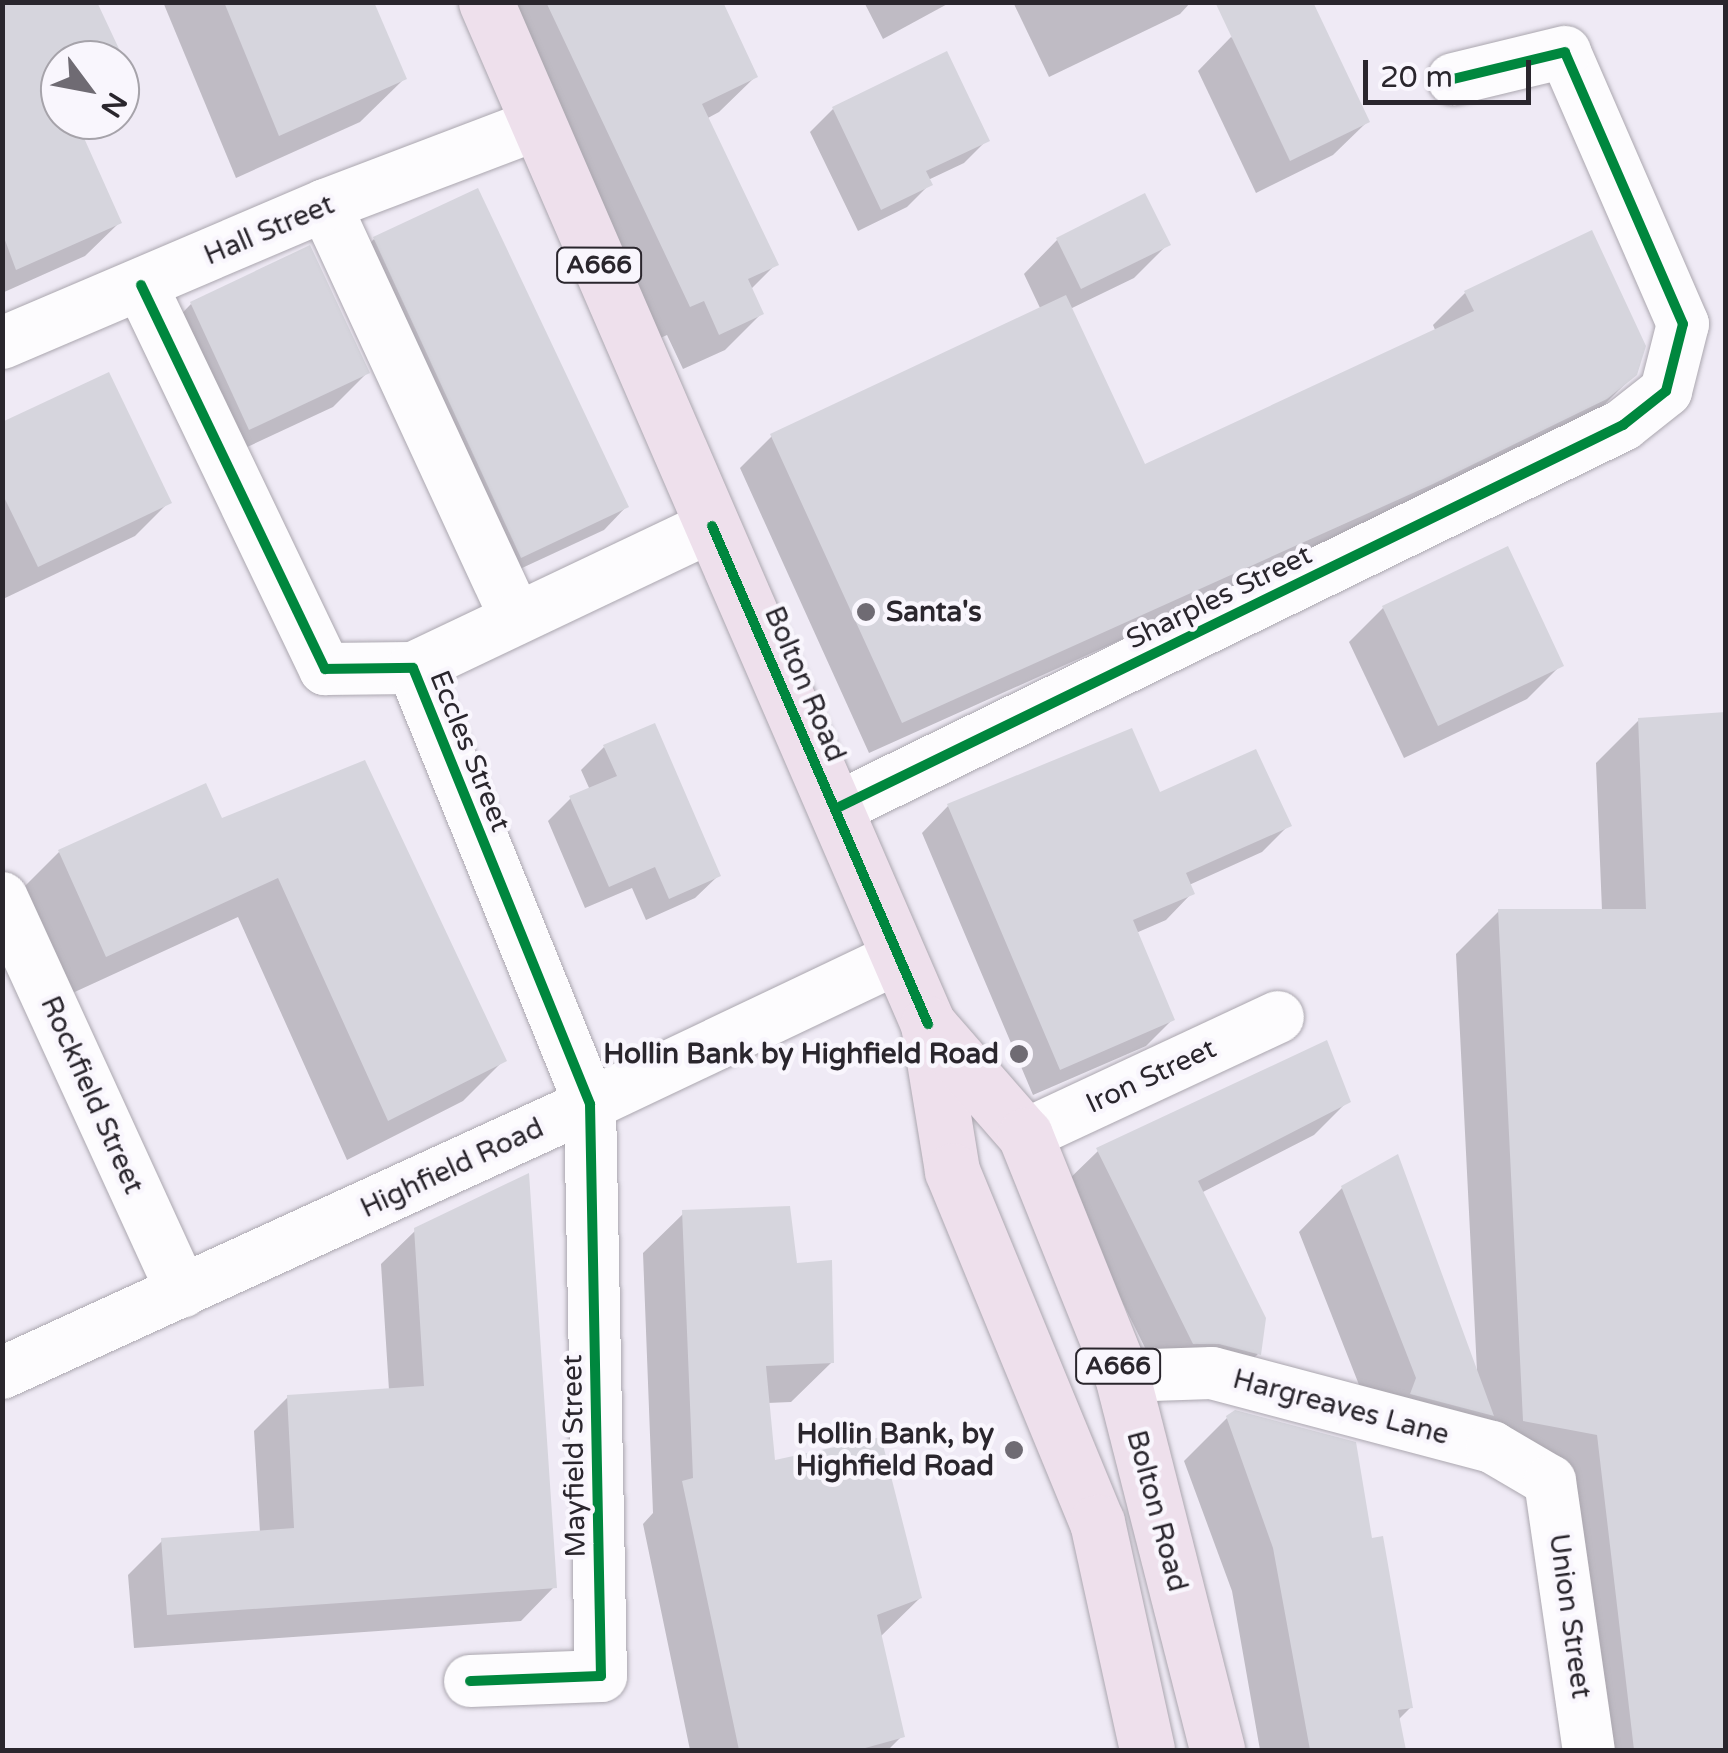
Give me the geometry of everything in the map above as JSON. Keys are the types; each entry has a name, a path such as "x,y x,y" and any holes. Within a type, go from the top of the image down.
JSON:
{"highway":[{"name":"Bolton Road","path":"486,2 928,1024 952,1171 1097,1522 1147,1750"},
{"name":"Bolton Road","path":"928,1024 1025,1135 1122,1376 1217,1750"}],"street":[{"name":"Sharples Street","path":"834,809 1622,425 1666,391 1682,324 1565,52 1453,79"},
{"name":"Hall Street","path":"2,344 325,205 538,124"},
{"path":"325,205 515,617"},
{"name":"Eccles Street","path":"140,285 325,669 413,668 590,1104"},
{"path":"413,668 712,526"},
{"name":"Rockfield Street","path":"2,898 182,1292"},
{"name":"Highfield Road","path":"2,1373 590,1104 899,957"},
{"name":"Iron Street","path":"1025,1135 1278,1017"},
{"name":"Mayfield Street","path":"470,1682 601,1676 590,1104"},
{"name":"Hargreaves Lane","path":"1122,1376 1212,1373 1492,1447 1550,1481"},
{"name":"Union Street","path":"1550,1481 1589,1750"}],"building":[{"path":"2,2 97,2 115,40 40,40 40,140 85,140 122,223 16,270 2,232"},
{"path":"224,2 374,2 407,79 279,136"},
{"path":"546,2 723,2 758,77 702,104 779,265 748,279 764,314 719,335 704,301 690,307"},
{"path":"1215,2 1313,2 1370,122 1290,161"},
{"path":"947,51 990,141 926,171 933,185 881,210 832,107"},
{"path":"478,188 629,507 521,558 373,237"},
{"path":"1145,193 1171,245 1081,289 1056,238"},
{"path":"1592,230 1646,346 1637,375 1607,399 1433,484 902,723 770,434 1066,295 1145,464 1474,311 1464,291"},
{"path":"310,245 370,373 249,430 190,302"},
{"path":"109,372 172,503 38,567 2,493 2,422"},
{"path":"1508,546 1564,666 1438,726 1382,606"},
{"path":"1726,712 1726,1750 1634,1750 1597,1435 1523,1421 1498,909 1646,909 1638,718"},
{"path":"655,723 721,876 669,899 655,867 609,887 569,796 617,776 603,745"},
{"path":"1132,728 1160,792 1256,749 1292,826 1186,873 1195,894 1133,920 1175,1020 1060,1070 947,804"},
{"path":"365,760 507,1061 388,1121 278,878 106,957 58,850 206,783 222,818"},
{"path":"1327,1040 1351,1102 1198,1181 1266,1318 1261,1355 1219,1344 1193,1344 1096,1148"},
{"path":"1398,1154 1494,1416 1410,1394 1416,1378 1341,1186"},
{"path":"529,1173 557,1588 167,1615 161,1538 294,1528 287,1395 424,1386 414,1228"},
{"path":"790,1206 797,1263 832,1260 834,1363 766,1366 775,1460 881,1437 922,1598 877,1615 905,1737 858,1750 739,1750 682,1481 693,1478 682,1210"},
{"path":"1235,1410 1356,1442 1372,1538 1383,1536 1413,1708 1398,1710 1406,1750 1310,1750 1273,1548 1226,1416"}],"cycle path":[{"path":"835,809 1623,425 1666,391 1683,324 1565,52 1453,79"},
{"path":"141,285 325,669 413,668 590,1104 601,1676 470,1681"},
{"path":"712,526 928,1024"}],"place":[{"name":"Santa's","path":"866,612"},
{"name":"Hollin Bank by Highfield Road","path":"1019,1054"},
{"name":"Hollin Bank, by Highfield Road","path":"1014,1450"}]}
